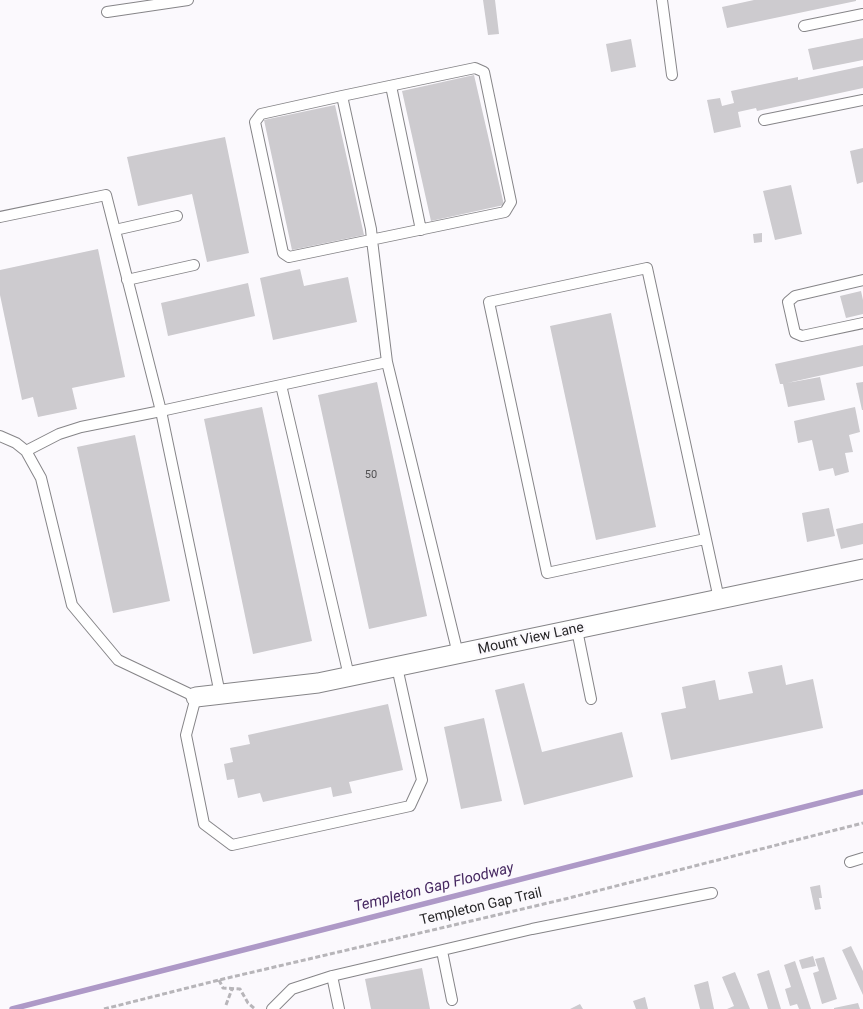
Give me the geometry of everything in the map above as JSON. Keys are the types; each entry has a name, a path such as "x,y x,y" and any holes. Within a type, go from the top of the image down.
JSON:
{"street":[{"name":"Mount View Lane","path":"196,696 318,683 863,569"}],"lane":[{"path":"107,12 188,0"},
{"path":"662,0 672,75"},
{"path":"804,26 863,14"},
{"path":"475,68 484,72 511,202 505,212 290,257 283,252 255,122 260,114 342,96 475,68"},
{"path":"391,86 421,230"},
{"path":"342,96 372,240 387,362 458,654"},
{"path":"764,120 863,100"},
{"path":"0,217 106,195 161,410 220,694"},
{"path":"114,230 177,216"},
{"path":"127,280 194,266"},
{"path":"705,539 547,573 489,302 647,268 719,599"},
{"path":"863,280 795,296 788,302 795,333 802,336 863,323"},
{"path":"26,451 66,432 387,362"},
{"path":"281,385 349,676"},
{"path":"0,436 16,443 26,451 41,478 72,605 118,660 196,696 186,735 204,824 232,845 410,806 422,780 397,667"},
{"path":"577,630 591,699"},
{"path":"850,862 863,858"},
{"path":"272,1009 292,989 332,976 532,929 712,893"},
{"path":"442,951 452,1000"},
{"path":"332,976 339,1009"}],"path":[{"name":"Templeton Gap Trail","path":"104,1009 219,980 565,899 863,823"},
{"path":"219,980 223,988 240,989 248,1003 255,1009"},
{"path":"226,1005 232,989"}],"building":[{"path":"483,0 495,0 499,34 488,35"},
{"path":"754,0 856,1 727,28 722,7"},
{"path":"863,38 863,60 813,70 808,49"},
{"path":"631,39 636,67 611,72 606,44"},
{"path":"863,66 863,88 757,111 756,108 738,112 741,127 714,133 707,100 720,98 722,106 734,103 731,91 798,77 798,80"},
{"path":"474,75 504,205 431,221 402,91"},
{"path":"335,105 364,235 292,250 264,120"},
{"path":"225,137 249,253 207,262 192,194 138,206 127,157"},
{"path":"863,148 863,182 857,184 850,151"},
{"path":"791,185 802,234 775,240 763,191"},
{"path":"762,233 762,242 754,243 753,234"},
{"path":"98,249 125,377 72,388 77,409 38,417 33,397 22,400 0,295 0,270"},
{"path":"300,269 304,286 348,277 357,322 273,340 260,278"},
{"path":"248,283 255,316 168,336 161,303"},
{"path":"861,291 863,314 846,318 840,296"},
{"path":"611,313 656,527 596,540 550,326"},
{"path":"863,345 863,366 787,383 820,377 825,400 788,407 783,384 780,384 775,364"},
{"path":"377,382 427,616 369,629 318,395"},
{"path":"863,382 863,410 862,410 856,383"},
{"path":"262,407 312,641 253,654 204,419"},
{"path":"855,407 860,432 849,435 853,452 845,453 849,472 835,476 833,468 819,471 812,440 798,443 794,421"},
{"path":"135,435 170,601 113,613 77,447"},
{"path":"829,508 835,536 807,542 802,513"},
{"path":"863,523 863,544 841,549 836,529"},
{"path":"782,665 786,685 813,679 823,728 671,760 661,713 686,708 682,687 715,680 719,700 753,693 748,672"},
{"path":"524,683 542,752 622,732 633,777 524,805 495,690"},
{"path":"388,704 403,770 349,782 352,793 333,797 331,787 263,802 260,793 238,798 234,779 227,780 224,764 233,762 230,748 250,744 248,735"},
{"path":"484,718 502,801 461,809 444,727"},
{"path":"820,885 822,898 819,898 821,909 815,910 810,887"},
{"path":"851,946 863,971 863,995 842,950"},
{"path":"813,956 816,966 802,969 799,960"},
{"path":"824,957 837,999 822,1004 813,973 819,971 815,959"},
{"path":"795,961 811,1009 799,1009 797,1004 790,1006 785,989 791,987 784,965"},
{"path":"422,968 430,1009 371,1009 365,979"},
{"path":"769,970 781,1009 768,1009 757,974"},
{"path":"735,972 750,1009 727,1009 734,1006 722,977"},
{"path":"708,981 714,1009 700,1009 694,985"},
{"path":"645,997 648,1009 636,1009 633,1001"},
{"path":"858,1003 860,1009 834,1009 834,1008"},
{"path":"580,1004 583,1009 570,1009"}],"waterway":[{"name":"Templeton Gap Floodway","path":"12,1009 863,792"}]}
